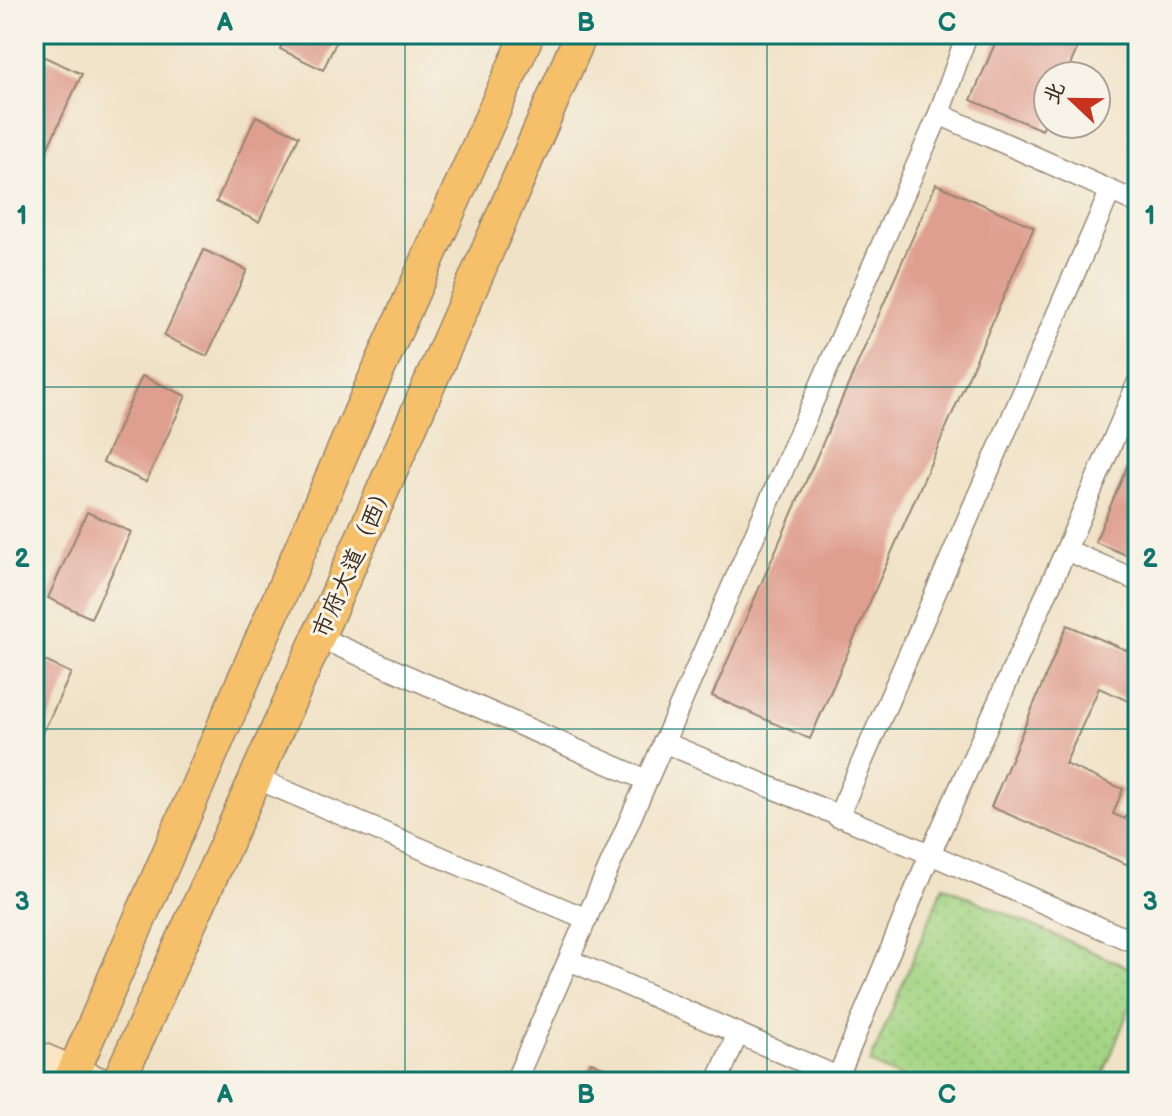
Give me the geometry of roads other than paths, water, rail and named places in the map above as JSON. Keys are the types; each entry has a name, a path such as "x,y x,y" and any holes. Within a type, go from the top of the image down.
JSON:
{"main road":[{"path":"34,1055 80,1079 356,422 528,34"},
{"name":"市府大道（西）","path":"118,1082 406,441 581,34"}],"street":[{"path":"515,1082 939,114 967,34"},
{"path":"939,114 1138,203"},
{"path":"838,817 1110,192"},
{"path":"569,960 841,1080 930,854 1138,382"},
{"path":"1066,550 1138,581"},
{"path":"318,637 646,780"},
{"path":"663,742 1138,944"},
{"path":"255,778 587,919"},
{"path":"717,1082 738,1033"}]}
